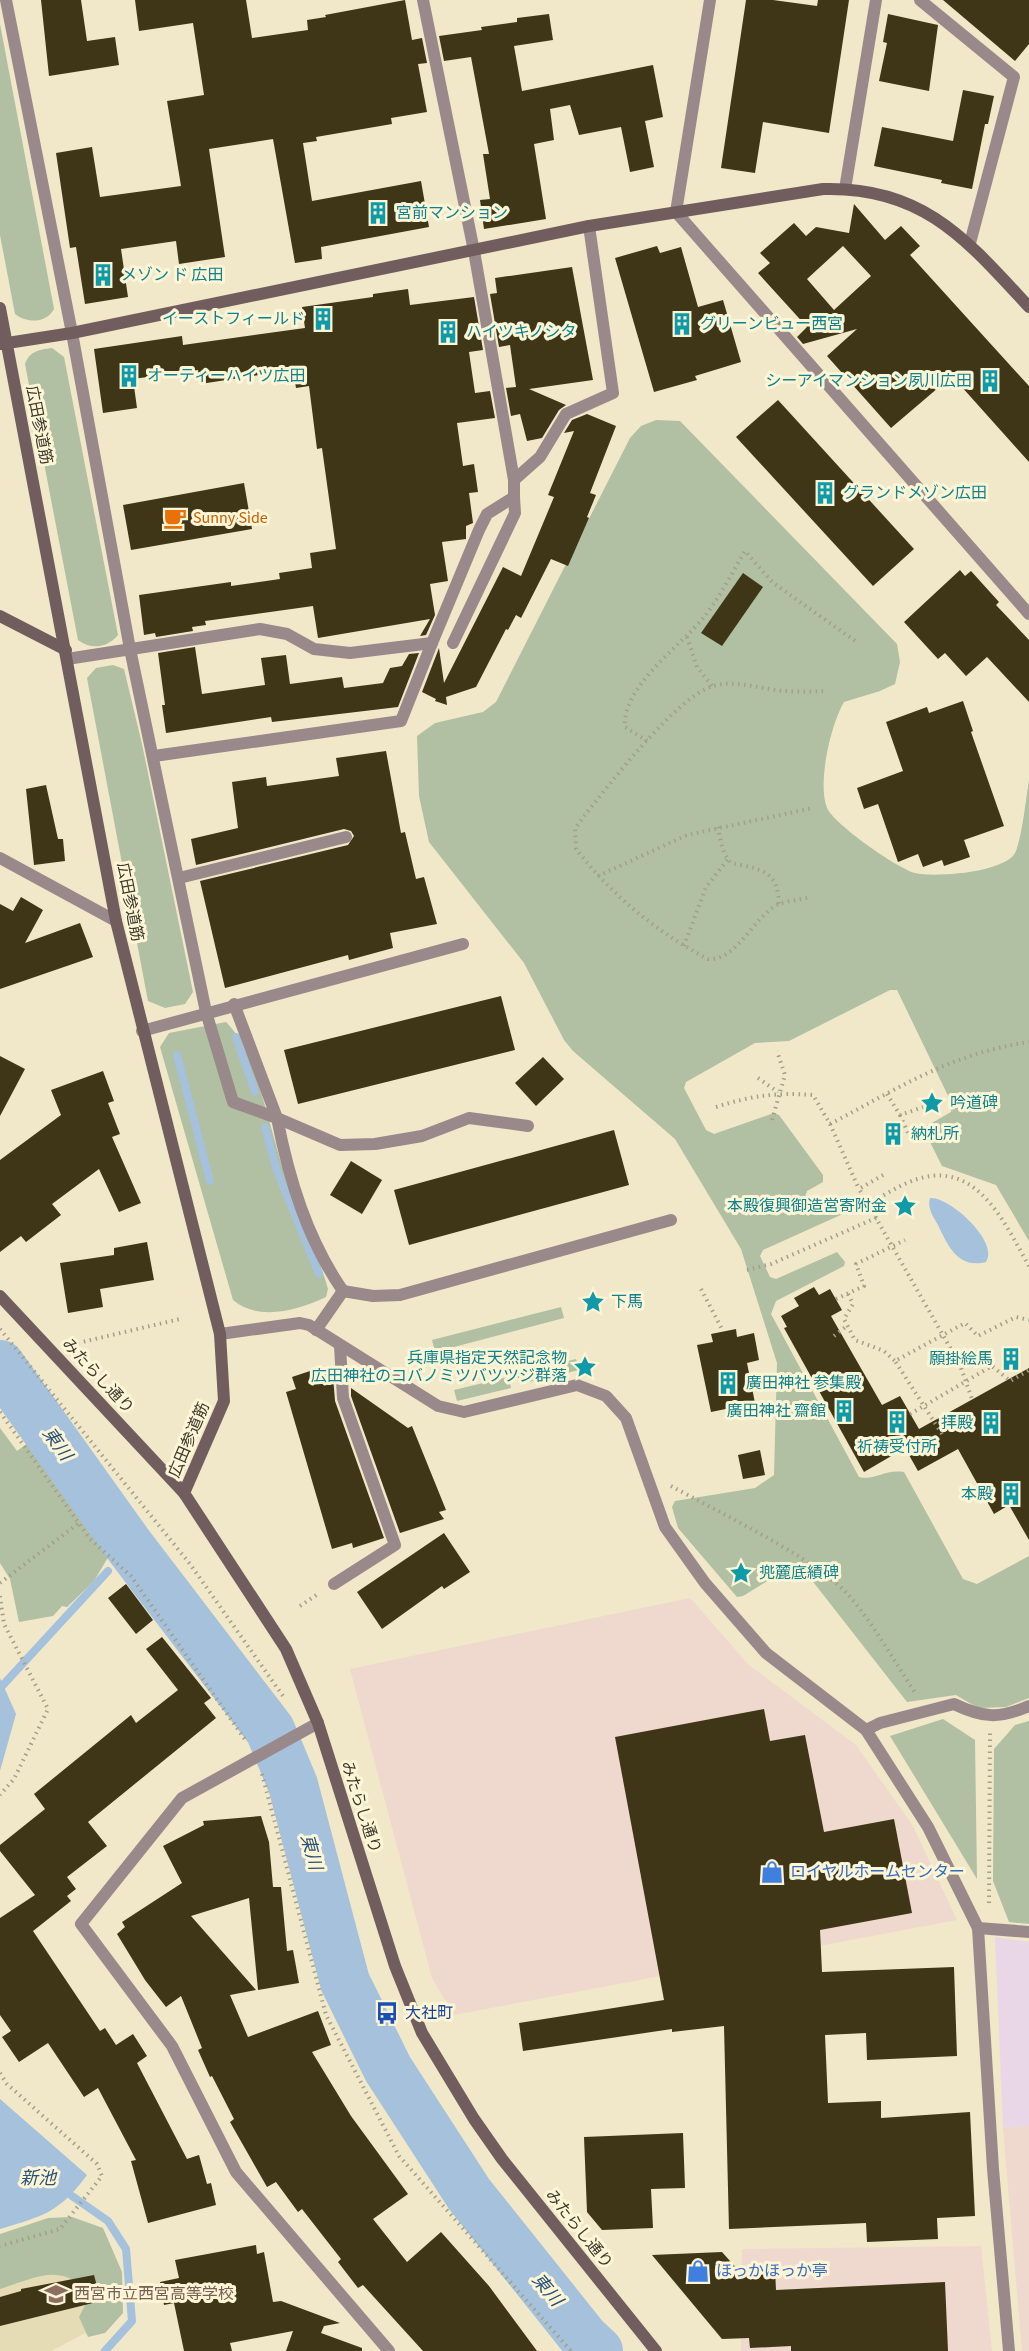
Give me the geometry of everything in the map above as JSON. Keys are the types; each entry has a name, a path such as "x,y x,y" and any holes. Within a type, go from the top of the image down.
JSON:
{"street":[{"path":"6,0 72,333 130,649 206,1012 233,1102 340,1145 375,1144 422,1136 469,1118 528,1126"},
{"path":"423,0 474,251 514,480 515,513 453,642"},
{"path":"676,212 710,0"},
{"path":"845,189 876,0"},
{"path":"921,0 1014,77 970,243"},
{"path":"3,344 72,333 589,226 823,189 845,189 887,195 941,220 970,243 1029,307"},
{"path":"676,212 1029,614"},
{"path":"514,480 540,457 566,414 613,393 589,226"},
{"name":"広田参道筋","path":"0,308 3,344 66,655 116,921 220,1334 224,1401 184,1493"},
{"path":"154,756 401,721 478,530 487,514 514,497"},
{"path":"0,616 66,655 130,649 260,629 287,634 314,649 350,653 432,643"},
{"path":"179,878 346,837"},
{"path":"0,858 116,921"},
{"path":"142,1031 234,1004 463,944"},
{"path":"234,1004 277,1118 287,1172 323,1262 343,1291 373,1296 400,1295 671,1220"},
{"path":"316,1330 343,1291"},
{"name":"みたらし通り","path":"0,1296 184,1493 286,1648 318,1723 391,1955 422,2032 474,2119 502,2159 656,2351"},
{"path":"220,1334 300,1323 316,1330 438,1407 465,1412 578,1386 606,1396 626,1418 665,1527 705,1583 766,1653 866,1730 928,1827 978,1928 993,2169 1009,2351"},
{"path":"334,1584 395,1545 342,1398 340,1346"},
{"path":"866,1730 880,1723 927,1709 954,1704 979,1716 1007,1714 1029,1706"},
{"path":"318,1723 182,1798 81,1924 172,2046 236,2172 389,2351"},
{"path":"978,1928 1029,1932"}],"path":[{"path":"647,741 625,727 627,711 642,684 664,654 687,636 705,616 745,551 772,582 858,643"},
{"path":"687,636 698,667 712,686"},
{"path":"807,898 779,904 732,948 714,959 708,958 648,923 598,877 576,849 575,829 647,741 689,701 712,686 736,684 786,691 827,692"},
{"path":"598,877 687,835 813,808"},
{"path":"718,827 728,859"},
{"path":"684,946 706,887 728,859"},
{"path":"728,859 765,873 774,880 778,888 779,904"},
{"path":"830,1124 947,1063 978,1052 1029,1042"},
{"path":"772,1120 785,1075 777,1051"},
{"path":"758,1078 779,1093"},
{"path":"716,1107 745,1098 779,1093 813,1095 830,1124 859,1189 943,1335 972,1399"},
{"path":"887,1094 909,1135"},
{"path":"900,1115 923,1107"},
{"path":"859,1189 885,1174"},
{"path":"868,1204 903,1185 924,1177 949,1177 971,1184 992,1203 1029,1266"},
{"path":"747,1270 771,1264 876,1218"},
{"path":"836,1299 864,1286 856,1264 905,1240"},
{"path":"701,1289 723,1331"},
{"path":"848,1294 853,1304 844,1319 855,1340 884,1351 895,1361 942,1434"},
{"path":"895,1361 965,1323 978,1336 1016,1317 1029,1320"},
{"path":"78,1343 180,1319"},
{"path":"834,1336 848,1325"},
{"path":"0,1328 190,1564 285,1700"},
{"path":"0,1340 6,1336"},
{"path":"512,1353 522,1398"},
{"path":"910,1414 992,1366 1011,1381 1029,1370"},
{"path":"0,1412 90,1539 131,1576 260,1755 326,2015 399,2156 571,2351"},
{"path":"648,1479 661,1480 720,1512 836,1583 851,1599 927,1709"},
{"path":"0,1583 79,1523"},
{"path":"0,1596 4,1624 48,1709 14,1779 0,1795"},
{"path":"978,1928 989,1906 990,1715"},
{"path":"0,2073 7,2084 97,2164 102,2176 60,2229 0,2246"}],"shaded area":[{"path":"690,1598 749,1665 856,1745 913,1826 957,1920 454,2015 432,1978 350,1669"},
{"path":"995,1937 1029,1942 1029,2126 1003,2128"},
{"path":"1029,2126 1029,2351 1022,2351 1003,2128"},
{"name":"西宮市立西宮高等学校","path":"89,2243 116,2317 51,2351 0,2351 0,2271"},
{"path":"981,2246 992,2351 741,2351 742,2249"}],"green space":[{"path":"0,24 54,309 41,320 25,319 15,314 0,235"},
{"path":"52,348 64,357 118,635 109,643 99,646 88,645 78,640 25,364 29,356 35,352"},
{"path":"656,420 680,421 897,644 900,662 895,684 844,702 834,724 827,754 824,797 827,808 842,825 881,855 915,873 938,875 985,869 1009,860 1015,853 1022,828 1029,780 1029,1241 996,1185 942,1166 925,1132 925,1127 951,1112 952,1104 897,990 890,990 789,1041 755,1043 686,1082 684,1088 706,1130 714,1134 774,1113 779,1115 823,1175 823,1182 807,1191 805,1197 809,1205 814,1207 840,1196 845,1206 845,1213 763,1250 760,1256 770,1277 776,1279 837,1252 845,1262 844,1266 776,1301 771,1314 859,1477 904,1472 963,1579 977,1584 1029,1556 1029,1698 1006,1707 978,1708 956,1695 907,1702 807,1574 785,1570 743,1596 737,1597 678,1528 672,1507 675,1501 755,1488 774,1475 777,1363 741,1249 675,1139 573,1051 564,1040 524,963 429,842 419,796 417,736 435,723 483,712 496,702 630,438 641,426"},
{"path":"113,665 124,669 142,744 193,992 185,1004 165,1008 148,1001 87,678 96,668"},
{"path":"226,1022 236,1035 254,1071 284,1172 328,1289 326,1297 279,1312 255,1311 233,1300 160,1047 169,1033"},
{"path":"561,1307 564,1318 435,1352 432,1340"},
{"path":"576,1359 579,1370 525,1383 523,1372"},
{"path":"508,1377 511,1388 457,1401 454,1390"},
{"path":"0,1428 17,1451 28,1443 113,1549 94,1581 67,1607 62,1606 53,1616 19,1622 10,1579 0,1563"},
{"path":"943,1719 975,1740 977,1879 890,1736"},
{"path":"1029,1721 1029,1924 1009,1922 993,1881 994,1749 1015,1725"},
{"path":"72,2217 103,2228 122,2272 123,2313 105,2333 88,2337 79,2317 92,2292 79,2283 57,2275 47,2275 0,2289 0,2234 48,2218"}],"water":[{"path":"930,1198 949,1204 979,1232 986,1243 988,1253 986,1262 968,1262 955,1254 931,1212"},
{"path":"0,1678 16,1714 0,1771"},
{"name":"新池","path":"0,2099 87,2175 68,2198 59,2205 39,2216 0,2229"}],"building":[{"path":"41,0 81,0 87,41 115,37 119,65 49,76"},
{"path":"135,0 246,0 252,38 308,30 307,20 405,0 412,40 422,38 427,63 418,64 427,112 391,118 392,124 316,137 317,141 303,143 312,201 421,181 429,227 321,247 322,259 295,263 273,139 209,149 225,257 179,264 176,241 121,249 128,297 85,304 76,247 70,248 56,153 92,147 100,197 181,186 167,101 204,95 193,23 139,31"},
{"path":"746,0 773,0 817,6 818,0 849,0 829,133 763,122 755,173 721,168"},
{"path":"943,0 1029,0 1029,44 1015,61"},
{"path":"549,14 553,40 514,46 522,91 653,65 663,117 645,121 654,167 630,172 621,127 579,135 570,105 550,109 554,140 534,144 546,219 484,229 480,200 490,199 483,154 489,154 471,57 444,61 439,36 482,30 481,27 517,22 517,18"},
{"path":"888,14 938,25 929,91 879,81 887,43 883,42"},
{"path":"963,90 994,96 988,124 985,124 972,189 941,183 942,180 874,166 882,127 953,141"},
{"path":"854,204 885,240 901,226 920,246 910,255 1029,386 1029,462 952,376 891,428 827,356 857,329 803,344 797,337 807,327 758,273 770,263 760,253 794,223 806,236 816,227 849,233","holes":["843,246 871,276 834,310 807,279"]},
{"name":"グリーンビュー西宮","path":"657,246 660,253 681,247 698,307 723,300 741,362 695,376 697,380 654,392 615,258"},
{"path":"572,267 593,380 529,389 566,405 559,410 542,438 527,441 520,414 511,416 506,388 516,387 510,345 499,347 490,294 497,293 495,278"},
{"path":"408,289 410,305 474,297 483,350 469,352 475,393 490,391 495,418 457,423 463,466 474,464 478,492 469,493 473,523 466,526 466,539 442,542 448,581 430,584 435,615 426,635 420,636 430,619 318,638 313,606 205,621 206,625 192,627 193,631 156,637 155,633 144,635 139,595 231,582 231,586 280,579 279,573 312,568 310,553 336,549 322,448 317,449 309,386 296,388 293,370 200,384 198,370 133,379 137,408 103,413 94,349 182,336 183,345 305,328 302,307 373,297 373,294"},
{"name":"グランドメゾン広田","path":"778,400 914,549 873,586 736,437"},
{"path":"587,414 616,426 590,493 596,495 587,517 589,518 568,566 551,559 521,618 516,615 508,630 506,629 476,687 446,697 447,705 435,701 436,699 422,692 439,648 444,683 503,567 521,576 554,497 548,495 574,431 564,433 572,420"},
{"path":"244,483 252,529 131,550 123,505"},
{"path":"960,570 965,576 971,571 999,602 996,605 1029,640 1029,702 987,657 966,676 945,653 938,659 904,622"},
{"path":"743,573 763,587 722,646 701,633"},
{"path":"195,647 202,694 265,685 261,658 286,655 290,684 342,677 344,688 383,683 390,668 402,666 409,654 419,653 398,707 272,722 271,717 166,733 158,653"},
{"path":"963,701 973,731 971,732 1004,826 964,840 970,857 944,866 942,860 923,867 918,854 898,862 878,804 864,809 857,788 903,771 886,722 927,707 929,713"},
{"path":"386,751 401,833 405,832 416,879 424,877 437,924 390,933 393,948 349,960 348,955 225,988 200,881 348,845 354,836 351,831 344,829 196,865 191,839 238,828 232,782 266,777 267,786 339,776 336,758"},
{"path":"46,785 58,839 63,839 65,861 34,865 26,789"},
{"path":"21,897 43,910 25,943 80,923 93,957 0,989 0,904 13,911"},
{"path":"501,996 515,1050 298,1104 284,1050"},
{"path":"0,1056 25,1069 0,1116"},
{"path":"543,1057 564,1079 536,1106 515,1083"},
{"path":"103,1071 114,1101 108,1103 120,1134 112,1137 141,1203 119,1212 99,1169 52,1204 61,1215 26,1242 21,1236 0,1252 0,1160 61,1115 51,1090"},
{"path":"614,1130 629,1185 409,1245 394,1190"},
{"path":"351,1161 382,1180 362,1214 330,1195"},
{"path":"147,1242 154,1280 100,1289 103,1307 68,1313 60,1263 114,1255 114,1248"},
{"path":"814,1287 819,1295 830,1289 842,1310 831,1316 882,1405 900,1396 919,1429 1029,1368 1029,1540 1009,1505 994,1514 958,1449 918,1471 905,1448 864,1472 784,1328 787,1327 781,1316 799,1306 794,1298"},
{"name":"廣田神社 参集殿","path":"736,1329 737,1337 754,1333 759,1360 747,1363 755,1403 711,1412 697,1345 713,1342 711,1334"},
{"path":"322,1367 333,1376 335,1401 384,1538 353,1548 352,1543 332,1549 286,1392 296,1389 292,1377"},
{"path":"351,1388 408,1428 412,1426 446,1510 439,1512 444,1519 400,1533 351,1396"},
{"path":"760,1450 765,1475 743,1479 738,1455"},
{"path":"444,1533 470,1572 444,1589 442,1586 382,1629 357,1592"},
{"path":"126,1584 153,1620 136,1634 108,1598"},
{"path":"162,1637 211,1698 204,1703 216,1718 88,1822 107,1846 67,1877 76,1889 67,1896 71,1901 33,1931 100,2031 105,2028 116,2045 133,2034 147,2056 137,2063 187,2159 199,2155 207,2184 211,2183 216,2205 148,2223 131,2161 136,2160 98,2088 84,2097 48,2043 19,2062 2,2037 11,2031 0,2015 0,1918 35,1895 0,1851 0,1845 45,1809 34,1794 131,1715 136,1723 178,1690 146,1649"},
{"path":"764,1709 770,1741 805,1735 824,1832 894,1819 912,1913 820,1930 822,1972 954,1967 957,2056 867,2060 866,2033 825,2035 828,2103 881,2101 881,2118 970,2112 975,2216 937,2218 938,2239 867,2242 866,2223 729,2229 724,2026 672,2032 672,2029 523,2051 519,2023 664,2000 615,1737"},
{"path":"261,1816 269,1842 273,1887 281,1887 287,1951 293,1950 299,1983 258,1990 249,1898 191,1916 256,1990 230,1995 248,2037 318,2011 331,2045 312,2052 351,2116 408,2194 373,2219 407,2262 441,2232 489,2286 537,2351 423,2351 363,2285 358,2288 338,2262 341,2259 302,2209 298,2212 276,2182 267,2187 230,2122 234,2119 212,2076 210,2077 198,2050 202,2048 181,1996 166,2007 145,1980 117,1934 125,1927 122,1922 182,1883 163,1846 204,1825 203,1821"},
{"path":"683,2133 685,2188 651,2189 653,2228 602,2230 587,2212 584,2137"},
{"path":"256,2245 257,2254 264,2252 273,2302 281,2301 340,2323 324,2326 321,2333 362,2348 362,2351 286,2351 293,2331 230,2343 232,2351 184,2351 174,2303 164,2305 160,2282 179,2278 175,2260"},
{"path":"722,2252 739,2271 775,2269 776,2290 945,2282 948,2351 791,2351 791,2346 750,2348 749,2338 722,2339 652,2255"},
{"path":"94,2275 101,2301 0,2326 0,2297 21,2291 21,2289"}],"waterway":[{"path":"236,1037 255,1092"},
{"path":"177,1055 210,1181"},
{"path":"265,1127 277,1171 319,1274"},
{"name":"東川","path":"0,1365 130,1547 270,1730 293,1785 345,1982 388,2069 469,2194 584,2338 598,2351"},
{"path":"3,1685 108,1571"},
{"path":"72,2196 108,2221 126,2249 132,2321 105,2351"}],"place":[{"name":"宮前マンション","path":"378,213"},
{"name":"メゾン ド 広田","path":"103,275"},
{"name":"イーストフィールド","path":"323,319"},
{"name":"グリーンビュー西宮","path":"682,324"},
{"name":"ハイツキノシタ","path":"448,332"},
{"name":"オーティーハイツ広田","path":"129,376"},
{"name":"シーアイマンション夙川広田","path":"990,381"},
{"name":"グランドメゾン広田","path":"825,493"},
{"name":"Sunny Side","path":"175,518"},
{"name":"吟道碑","path":"932,1103"},
{"name":"納札所","path":"893,1134"},
{"name":"本殿復興御造営寄附金","path":"905,1206"},
{"name":"下馬","path":"593,1302"},
{"name":"願掛絵馬","path":"1011,1359"},
{"name":"兵庫県指定天然記念物 広田神社のコバノミツバツツジ群落","path":"585,1367"},
{"name":"廣田神社 参集殿","path":"728,1383"},
{"name":"廣田神社 齋館","path":"844,1411"},
{"name":"祈祷受付所","path":"897,1422"},
{"name":"拝殿","path":"991,1423"},
{"name":"本殿","path":"1011,1494"},
{"name":"兠麓底績碑","path":"741,1573"},
{"name":"ロイヤルホームセンター","path":"772,1872"},
{"name":"大社町","path":"387,2013"},
{"name":"ほっかほっか亭","path":"698,2271"},
{"name":"西宮市立西宮高等学校","path":"56,2294"}]}
